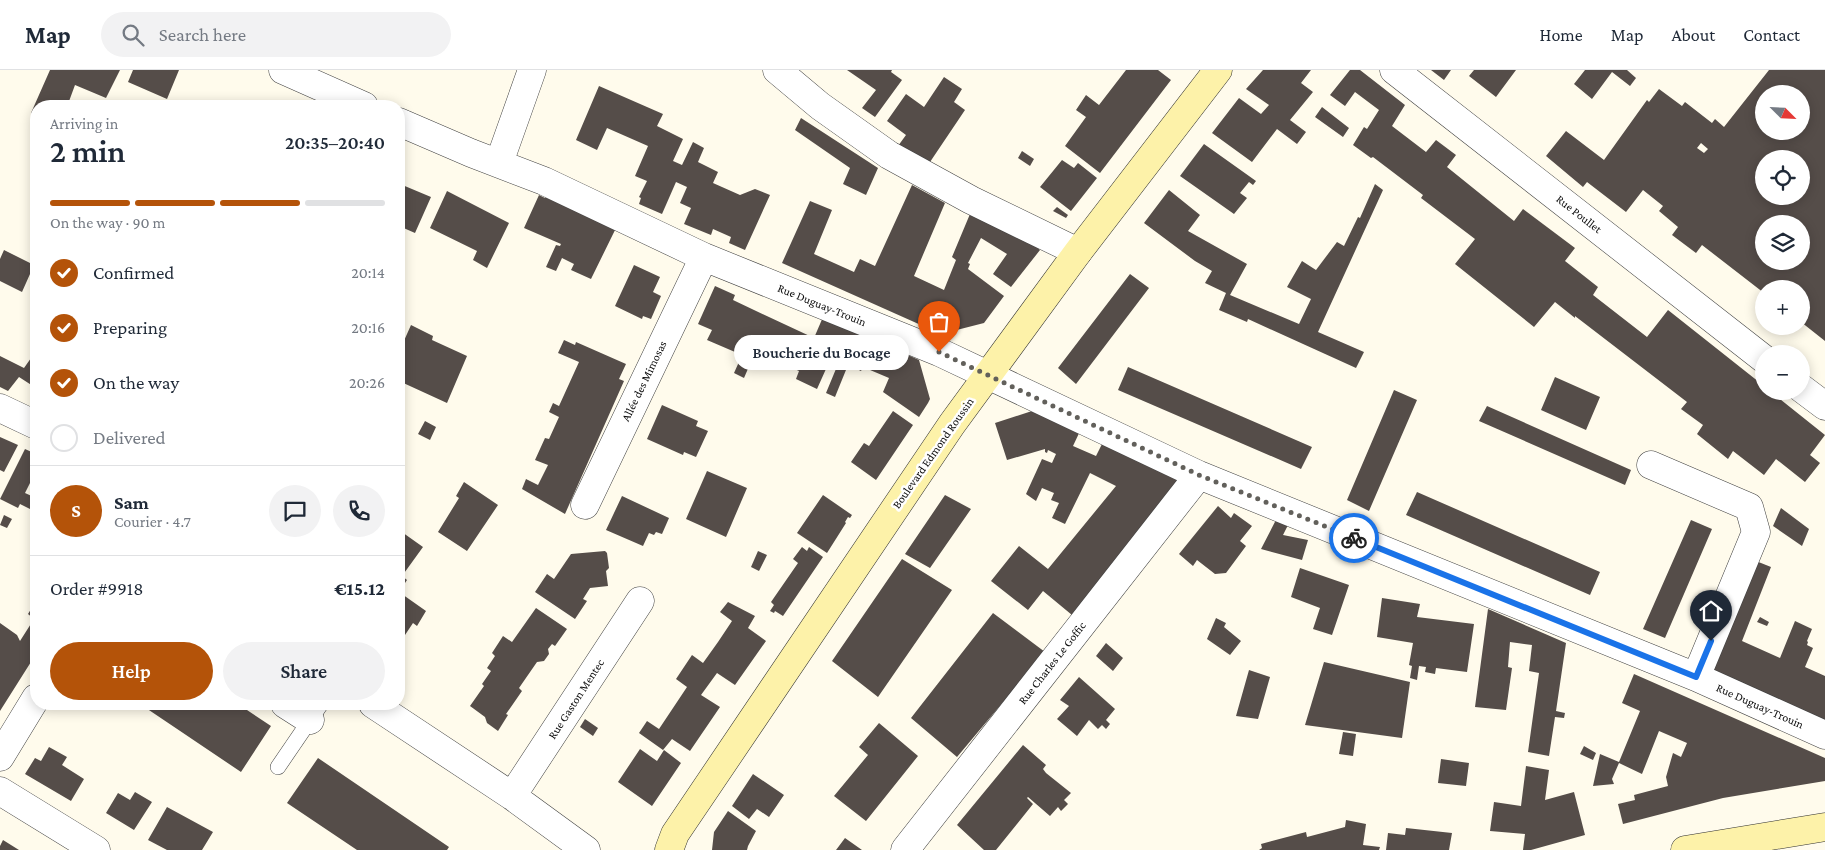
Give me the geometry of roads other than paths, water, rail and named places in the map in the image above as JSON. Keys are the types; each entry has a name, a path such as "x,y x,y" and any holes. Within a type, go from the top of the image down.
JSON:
{"street":[{"path":"283,70 350,100"},
{"path":"499,163 532,70"},
{"path":"777,70 820,106 889,155 971,200 1078,252"},
{"name":"Boulevard Edmond Roussin","path":"669,850 675,834 686,817 952,424 1078,252 1218,70"},
{"name":"Rue Poullet","path":"1394,70 1755,351"},
{"name":"Rue Duguay-Trouin","path":"405,124 544,181 704,257 939,352 1199,475 1696,677 1825,735"},
{"name":"Allée des Mimosas","path":"585,505 704,257"},
{"path":"1810,395 1825,406"},
{"path":"0,408 30,422"},
{"path":"1651,465 1749,507 1756,532 1696,677"},
{"name":"Rue Charles Le Goffic","path":"905,850 1199,475"},
{"name":"Rue Gaston Mentec","path":"512,796 640,601"},
{"path":"0,757 30,708"},
{"path":"382,710 512,796 586,850"},
{"path":"0,790 96,850"},
{"path":"1685,850 1825,828"}],"lane":[{"path":"278,767 316,712"}],"place":[{"name":"Boucherie du Bocage","path":"939,352"}]}
